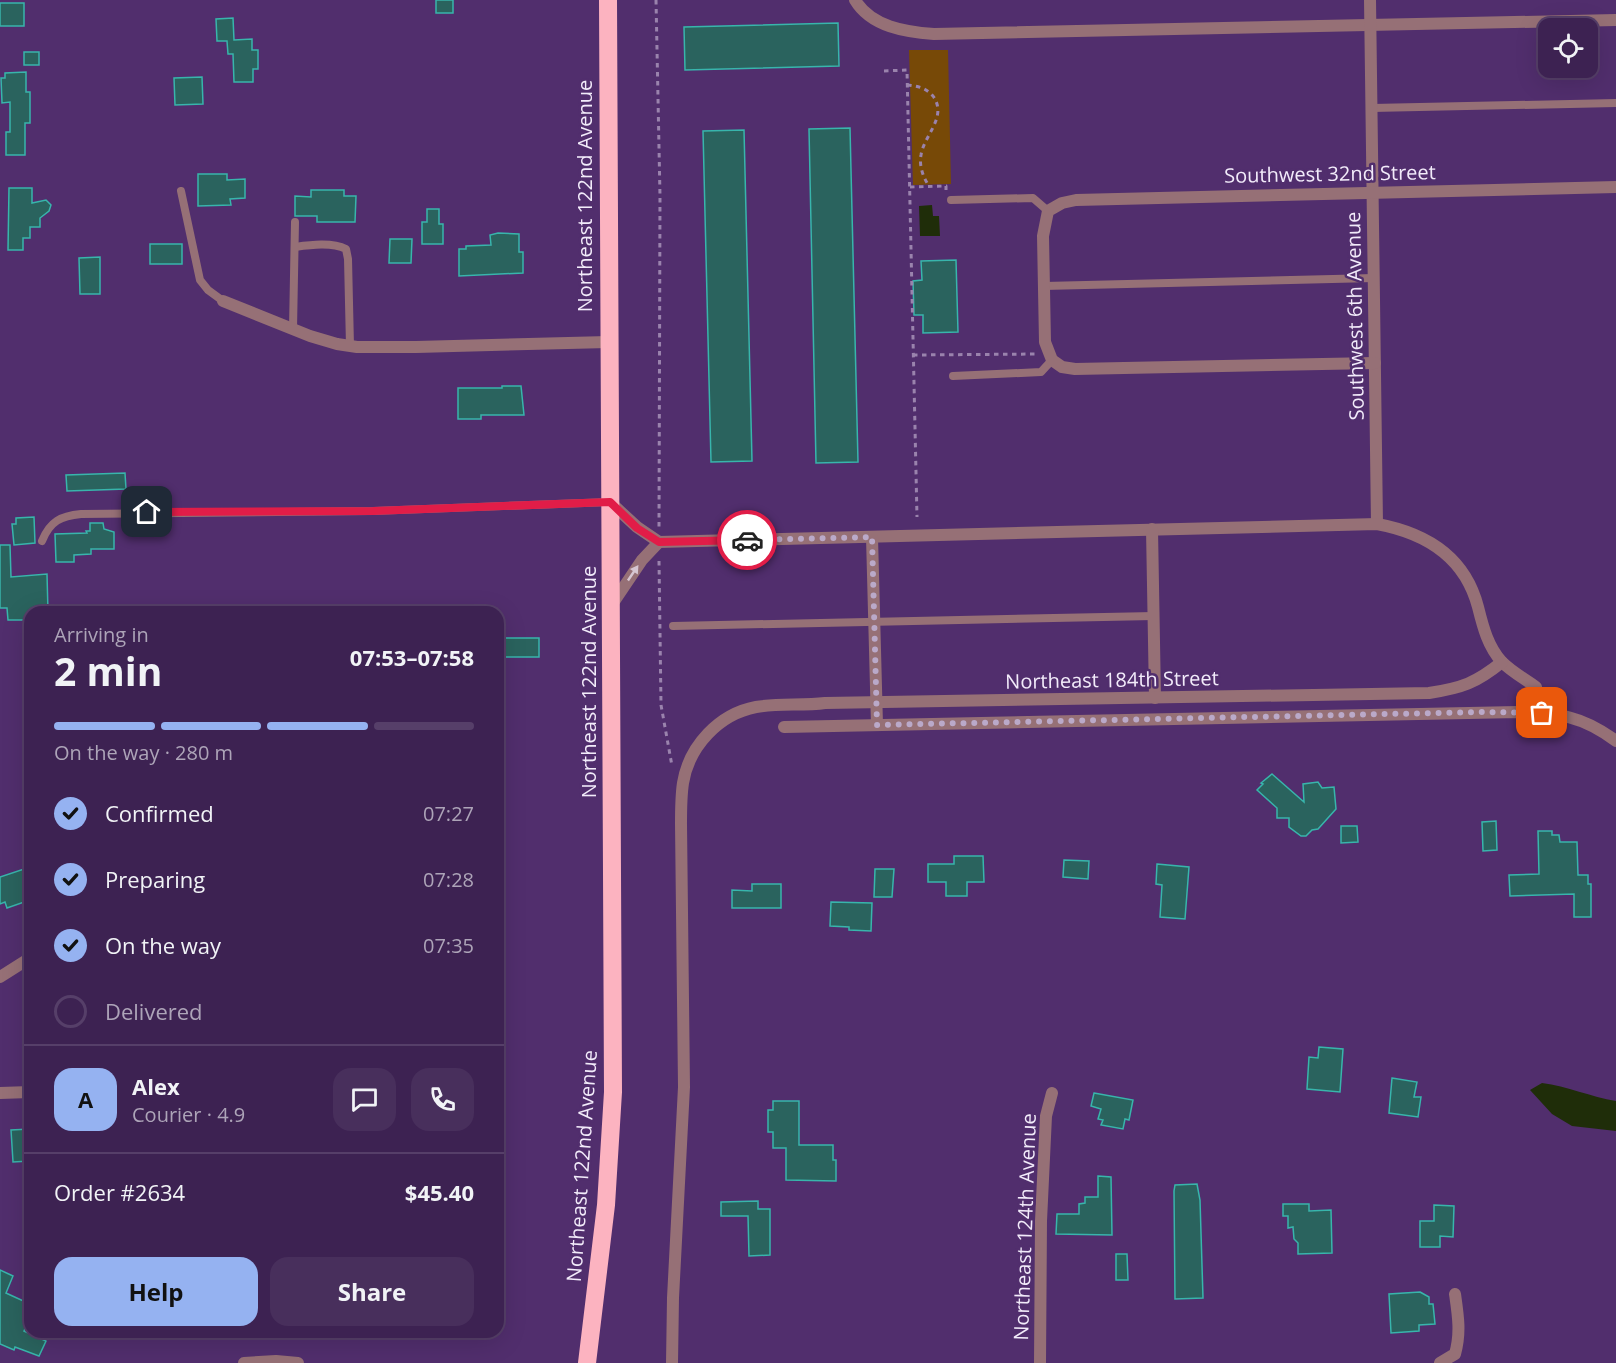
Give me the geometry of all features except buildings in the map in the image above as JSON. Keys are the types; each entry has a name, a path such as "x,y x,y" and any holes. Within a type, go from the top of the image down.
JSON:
{"highway":[{"name":"Northeast 122nd Avenue","path":"588,1363 606,1205 613,1092 608,0"}],"street":[{"path":"855,0 873,18 890,27 934,34 1616,20"},
{"name":"Southwest 6th Avenue","path":"1370,0 1377,524"},
{"name":"Southwest 32nd Street","path":"1048,211 1062,203 1076,200 1616,187"},
{"path":"1048,211 1043,236 1045,342 1052,360 1062,367 1075,369 1375,363"},
{"path":"223,301 293,330 350,346 416,347 608,342"},
{"path":"610,502 637,528 659,542 1377,524 1416,533 1447,554 1460,569 1470,587 1490,644 1502,662 1536,687"},
{"path":"1152,530 1155,698"},
{"path":"872,537 877,725"},
{"path":"611,607 642,560 659,542"},
{"name":"Northeast 184th Street","path":"672,1363 673,1287 684,1087 681,824 683,781 702,739 719,723 736,713 757,707 876,702 926,701 938,703 1429,693 1466,685 1483,678 1502,662"},
{"name":"Northeast 184th Street","path":"784,727 1482,712 1560,714 1588,722 1616,741"},
{"path":"0,977 24,962"},
{"path":"0,1093 24,1092"},
{"name":"Northeast 124th Avenue","path":"1040,1363 1041,1221 1046,1116 1052,1093"},
{"path":"1440,1363 1455,1354 1459,1342 1455,1294"},
{"path":"244,1363 298,1363"}],"lane":[{"path":"1372,108 1616,103"},
{"path":"181,191 201,280 208,291 223,301"},
{"path":"951,200 1033,198 1048,211"},
{"path":"293,330 295,222"},
{"path":"295,247 340,246 346,249 350,346"},
{"path":"1044,286 1374,278"},
{"path":"954,376 1041,372 1052,360"},
{"path":"42,541 47,528 65,516 81,514 373,511 610,502"},
{"path":"673,626 1154,616"}],"path":[{"path":"656,0 660,196 661,705 673,770"},
{"path":"884,71 907,70 916,517"},
{"path":"908,85 928,91 937,107 937,118 921,152 921,168 929,186"},
{"path":"913,356 1035,353 1052,360"}],"shaded area":[{"path":"909,50 948,50 951,184 913,185"},
{"path":"932,205 933,216 939,216 940,236 920,236 919,206"},
{"path":"1542,1083 1616,1101 1616,1131 1572,1126 1552,1114 1530,1090"}],"way so far":[{"path":"747,540 872,537 877,725 1482,712 1542,713"}],"route":[{"path":"147,512 373,511 610,502 637,528 659,542 747,540"}]}
